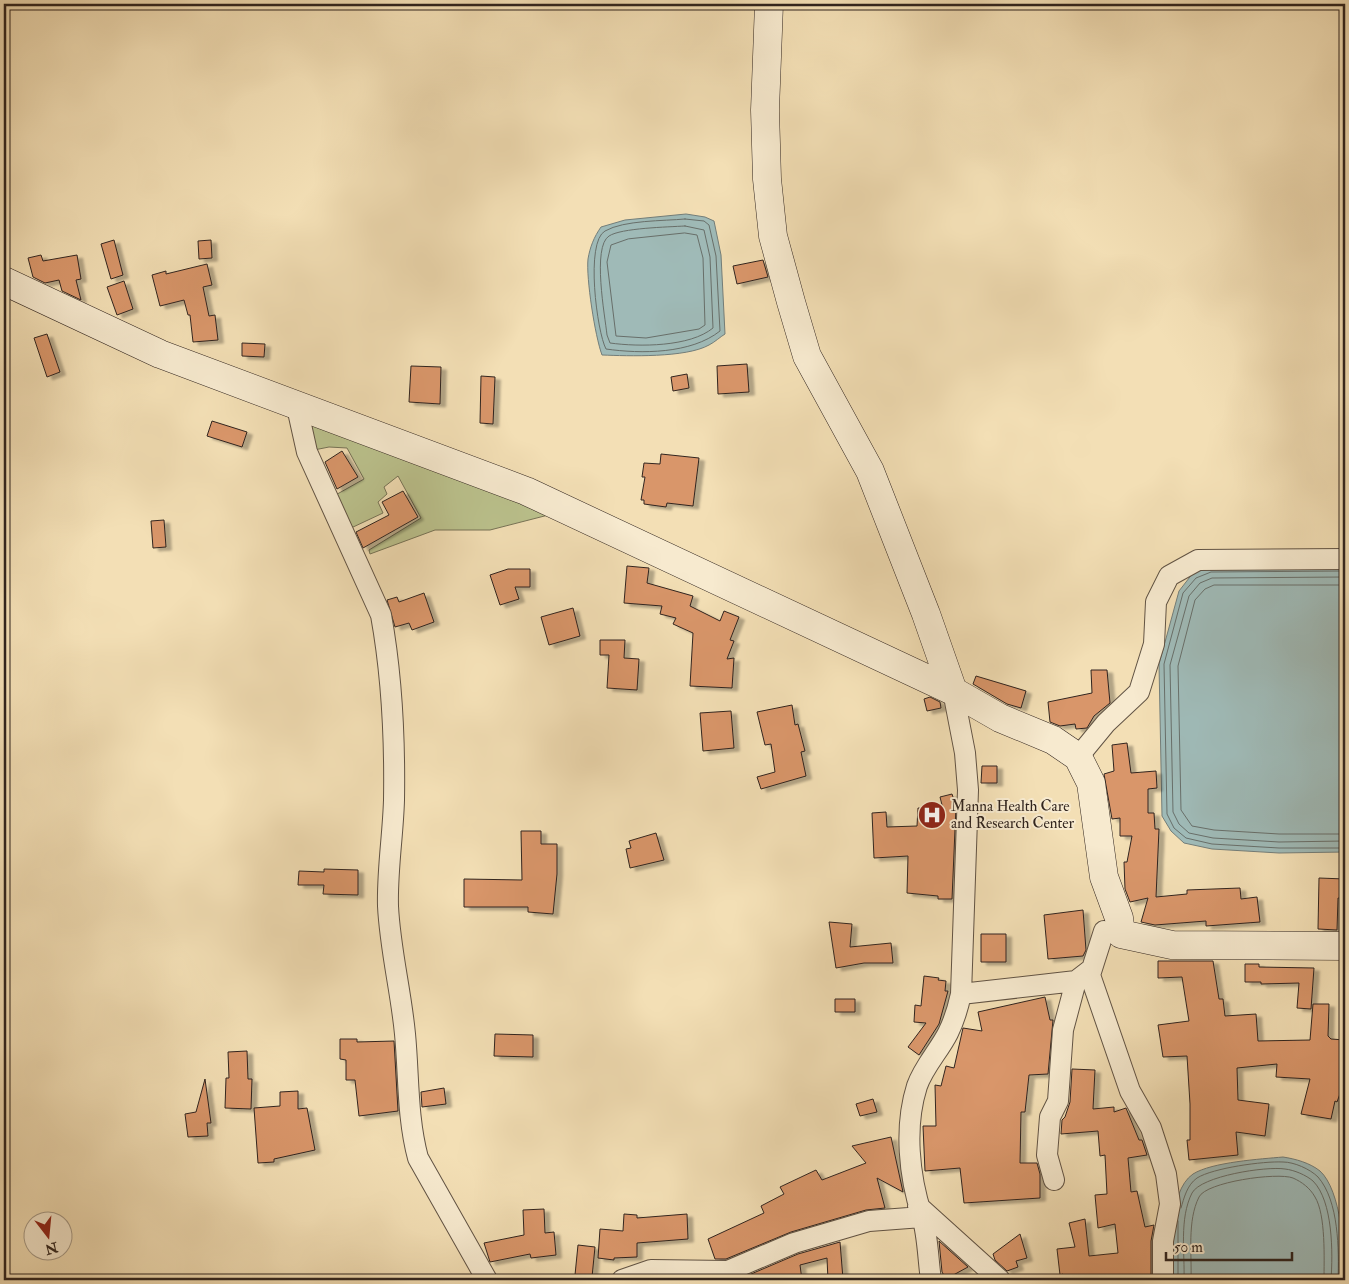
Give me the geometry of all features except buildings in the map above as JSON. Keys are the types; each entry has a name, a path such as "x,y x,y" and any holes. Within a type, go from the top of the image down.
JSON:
{"main road":[{"path":"769,4 765,110 767,179 774,236 791,302 807,356 870,471 923,605 953,691"},
{"path":"4,281 160,354 526,491 953,691 1000,718 1053,740 1078,757 1092,783 1104,877 1119,918 1121,934 1172,945 1345,946"}],"street":[{"path":"303,407 299,416 307,452 374,599 386,632 390,680 394,799 388,904 404,1025 408,1099 414,1143 418,1158 487,1280"},
{"path":"1078,757 1106,723 1139,692 1154,644 1156,602 1169,576 1198,560 1345,559"},
{"path":"931,1280 909,1138 914,1102 924,1070 948,1035 956,1016 961,994 968,790 965,753 953,691"},
{"path":"1054,1180 1047,1155 1050,1117 1058,1102 1062,1030 1083,976 1104,931 1121,934"},
{"path":"961,994 1083,976"},
{"path":"1083,976 1098,1006 1130,1091 1151,1128 1166,1174 1170,1204 1163,1241 1163,1280"},
{"path":"622,1280 651,1270 728,1271 794,1243 869,1221 919,1211"},
{"path":"919,1211 1000,1280"}],"green space":[{"path":"314,418 560,512 490,530 435,530 370,554 369,550 421,518 398,476 384,487 387,494 378,502 383,513 351,528 332,497 364,479 347,448 329,447 304,452 305,425"}],"water":[{"path":"686,214 705,217 714,221 721,255 725,334 709,345 686,352 657,355 602,355 588,279 588,259 594,238 601,227 625,220"},
{"path":"1345,566 1345,852 1279,853 1212,849 1184,843 1171,831 1162,816 1159,664 1179,591 1193,573 1209,567"},
{"path":"1283,1157 1298,1160 1320,1171 1333,1192 1342,1239 1342,1280 1173,1280 1172,1239 1175,1208 1179,1194 1193,1174 1212,1167 1237,1162"}],"place":[{"name":"Manna Health Care and Research Center","path":"932,815"}]}
